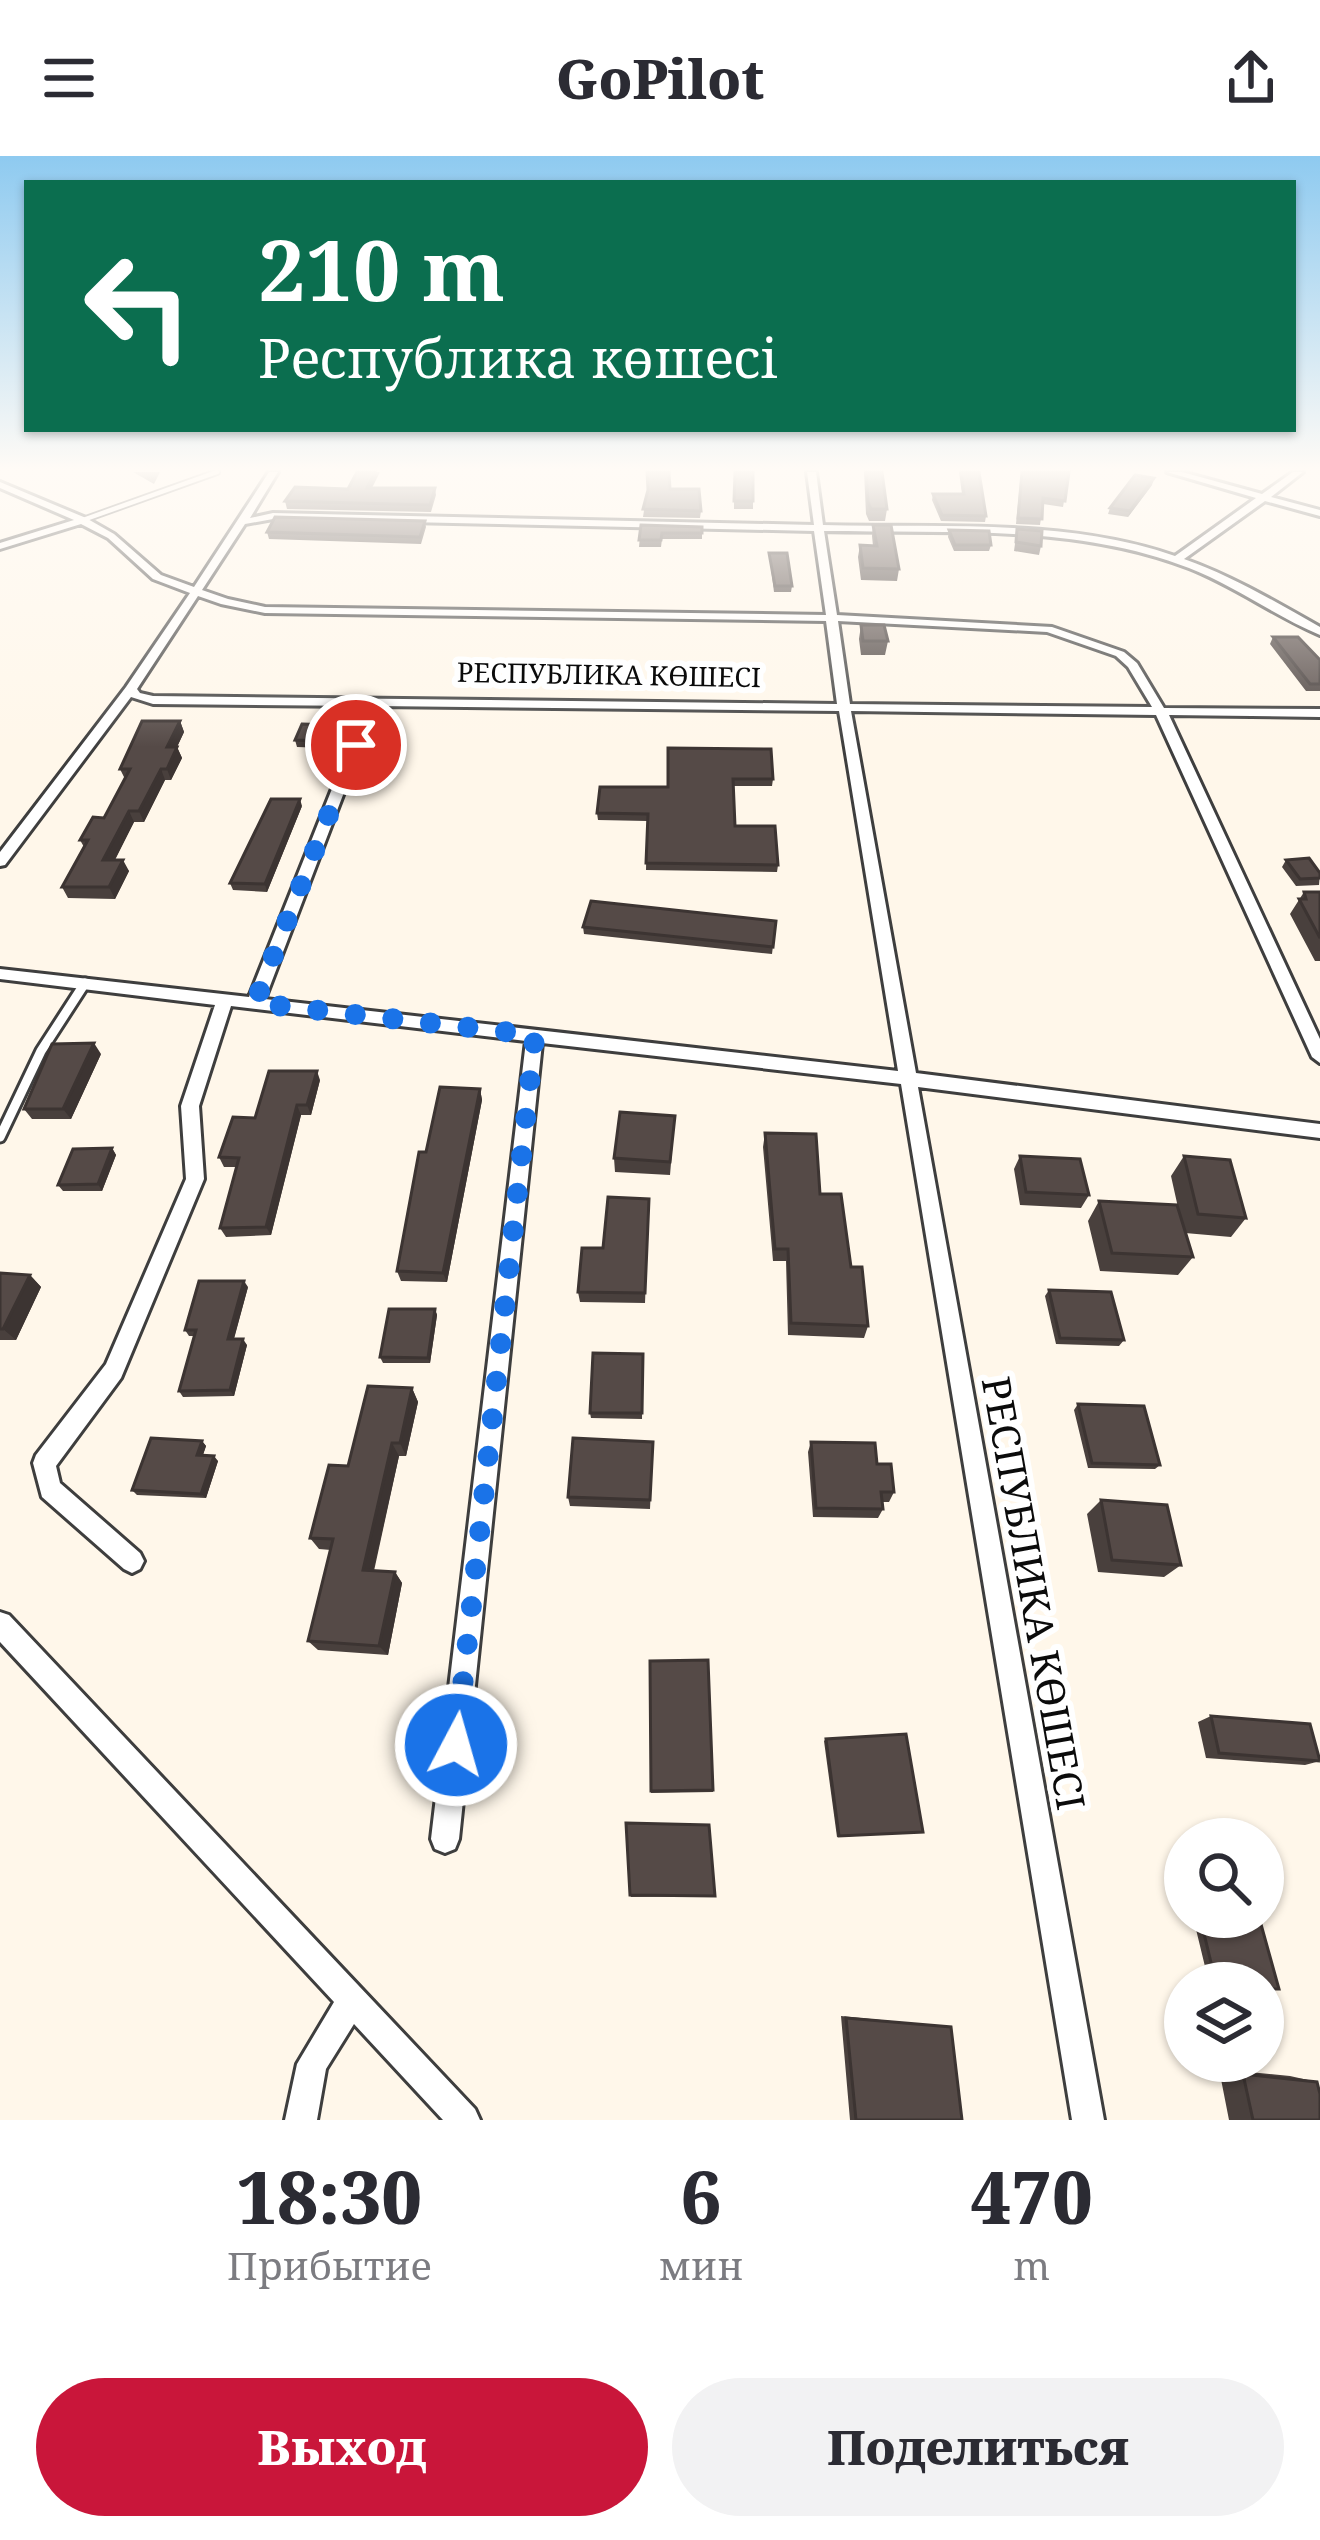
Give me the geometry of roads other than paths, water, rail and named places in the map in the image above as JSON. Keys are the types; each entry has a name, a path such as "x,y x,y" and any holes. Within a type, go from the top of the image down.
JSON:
{"street":[{"name":"РЕСПУБЛИКА КӨШЕСІ","path":"142,564 157,577 194,592 265,610 835,618 1022,627 1074,635 1120,654 1133,665 1162,712 1320,1058"},
{"path":"0,862 134,693 214,564"},
{"name":"РЕСПУБЛИКА КӨШЕСІ","path":"825,564 844,707 1088,2120"},
{"path":"1189,564 1257,594 1320,632"},
{"name":"РЕСПУБЛИКА КӨШЕСІ","path":"134,693 373,702 1320,713"},
{"path":"255,1003 373,702"},
{"path":"0,974 1320,1131"},
{"path":"132,1561 50,1489 44,1463 114,1371 195,1179 190,1106 225,1000"},
{"path":"446,1839 535,1035"},
{"path":"0,1624 464,2120"},
{"path":"301,2120 311,2064 352,2000"}],"lane":[{"path":"0,1137 41,1051 85,983"}]}
